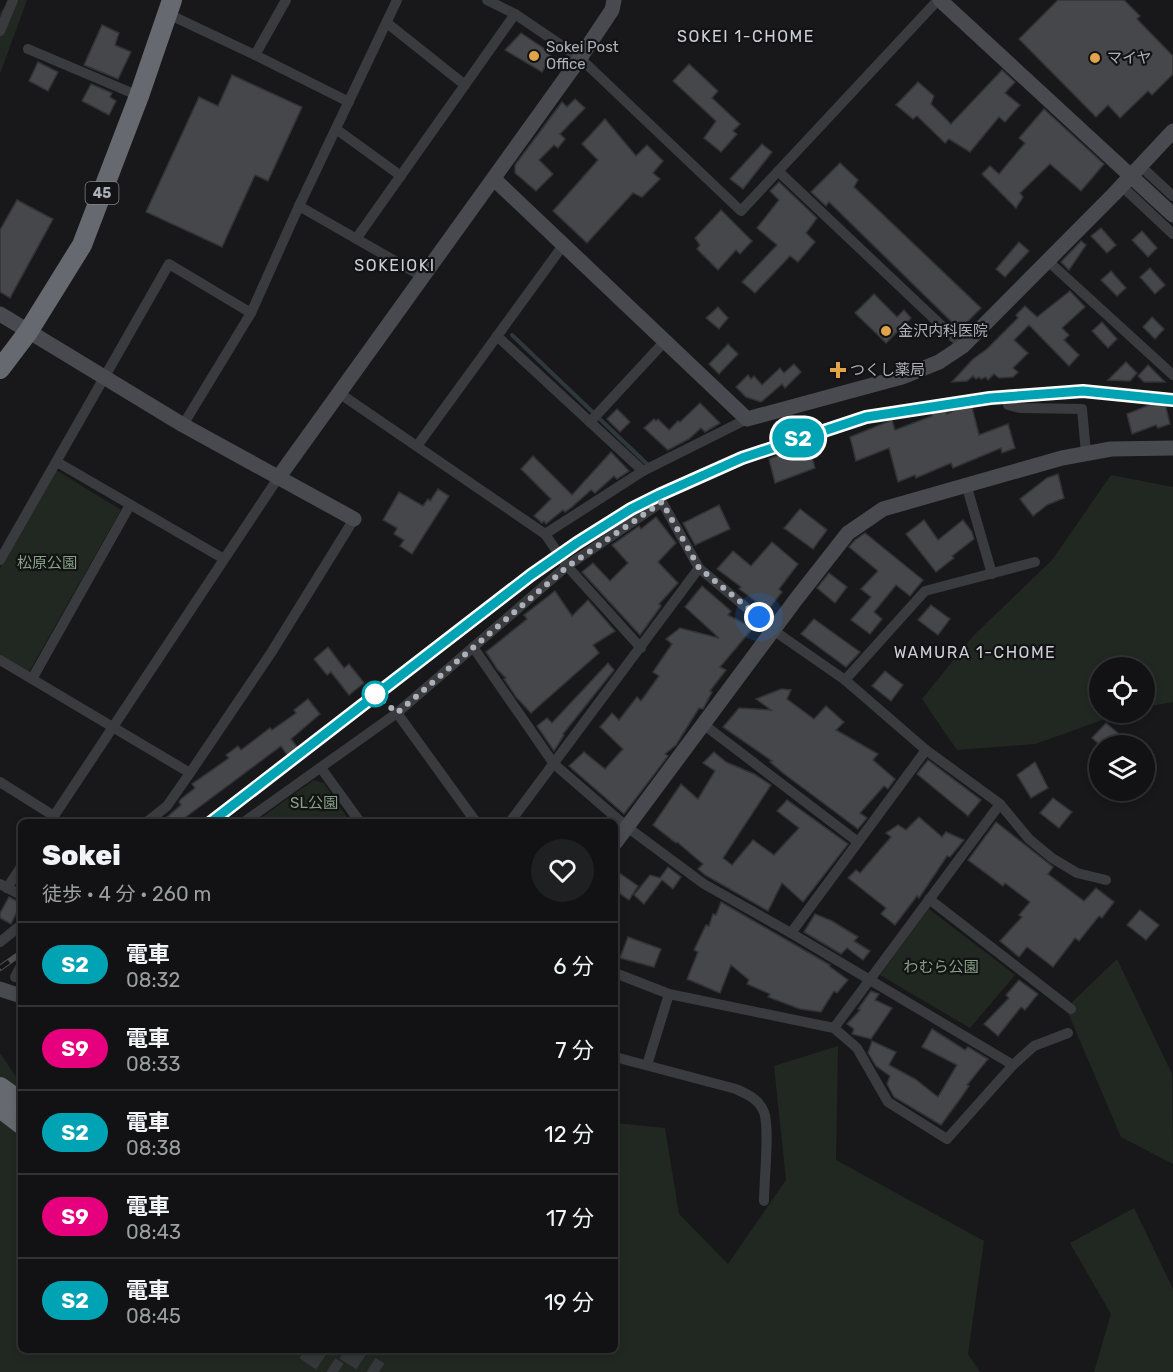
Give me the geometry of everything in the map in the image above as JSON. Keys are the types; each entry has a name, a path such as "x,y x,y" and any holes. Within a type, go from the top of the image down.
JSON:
{"highway":[{"name":"45","path":"0,369 28,332 82,245 139,96 169,7"},
{"path":"0,1087 18,1100"},
{"path":"0,1108 18,1122"}],"street":[{"path":"0,31 12,0"},
{"path":"255,55 286,0"},
{"path":"183,425 251,313 397,0"},
{"path":"487,0 515,14 580,58 741,211 939,0 1139,174 1173,196"},
{"path":"0,782 52,819 278,478 494,179 616,3"},
{"path":"169,7 255,55 349,102"},
{"path":"356,239 515,14"},
{"path":"387,23 465,85"},
{"path":"28,49 139,96"},
{"path":"336,129 400,176"},
{"path":"545,534 643,471 747,419 902,377 939,362 963,346 1139,174 1173,131"},
{"path":"778,171 963,346"},
{"path":"1139,174 1173,214"},
{"path":"494,179 747,419"},
{"path":"1127,191 1173,234"},
{"path":"299,206 423,277"},
{"path":"417,446 564,244"},
{"path":"1048,261 1173,375"},
{"path":"0,560 170,264 251,313"},
{"path":"0,315 183,425 354,519 271,652 190,773 167,806 151,819"},
{"path":"497,336 643,471"},
{"path":"590,422 666,340"},
{"path":"339,393 545,534 567,567 641,648"},
{"path":"1008,405 1020,408 1082,409 1086,453"},
{"path":"618,839 848,533 883,509 1062,458 1111,449 1173,448"},
{"path":"57,462 224,559"},
{"path":"966,484 992,574"},
{"path":"248,819 397,713 567,567 662,502 699,568 774,630 845,680 926,750 1000,804 1029,839 1052,858 1077,873 1106,880"},
{"path":"32,679 130,505"},
{"path":"845,680 925,591 1035,562"},
{"path":"512,819 699,568"},
{"path":"473,647 554,764 618,819"},
{"path":"0,660 190,773"},
{"path":"397,713 474,819"},
{"path":"703,723 858,842"},
{"path":"791,933 926,750"},
{"path":"321,768 358,819"},
{"path":"834,1028 1000,804"},
{"path":"618,819 704,884 870,979 1013,1065"},
{"path":"18,870 4,886 18,893"},
{"path":"929,899 1071,1009"},
{"path":"0,942 18,927"},
{"path":"618,974 669,994 834,1028 857,1048 888,1102 946,1139 1013,1065 1034,1046 1068,1033"},
{"path":"0,989 18,995"},
{"path":"647,1065 669,994"},
{"path":"618,1058 736,1089 753,1097 764,1111 766,1129 764,1201"}],"green space":[{"path":"10,0 27,0 0,74 0,13"},
{"name":"松原公園","path":"56,470 121,510 29,672 0,655 0,568"},
{"path":"1111,475 1173,487 1173,702 1155,705 1155,657 1089,657 1089,723 1094,723 1035,744 957,750 922,699 973,636 1052,560"},
{"name":"SL公園","path":"314,780 324,783 348,819 259,819"},
{"name":"わむら公園","path":"929,909 1015,975 970,1028 880,975"},
{"path":"1117,959 1172,1074 1173,1164 1121,1137 1066,1008"},
{"path":"838,1046 836,1160 984,1241 968,1354 980,1372 0,1372 0,1053 18,1080 18,1353 618,1353 618,1123 665,1128 679,1214 728,1264 786,1180 774,1066"},
{"path":"1134,1208 1173,1289 1173,1372 1094,1372 1111,1314 1070,1243"}],"building":[{"path":"1058,0 1124,0 1140,16 1137,19 1173,56 1173,74 1152,95 1148,91 1120,118 1108,105 1096,117 1019,39"},
{"path":"102,25 119,33 115,45 131,52 118,79 84,65"},
{"path":"521,33 551,56 542,72 505,50"},
{"path":"38,62 58,72 48,91 29,81"},
{"path":"689,64 718,91 712,98 740,124 733,131 737,134 721,152 704,138 716,121 673,81"},
{"path":"1002,70 1015,82 1005,93 1020,105 1005,122 999,117 970,152 949,139 945,143 917,116 913,119 896,105 918,82 934,96 931,104 951,124"},
{"path":"232,75 302,107 268,181 255,175 222,247 146,212 199,97 218,106"},
{"path":"91,84 112,93 110,97 116,101 109,115 82,101"},
{"path":"575,99 585,108 560,134 565,139 558,148 554,145 539,160 553,174 536,191 515,173 515,165 562,102 567,107"},
{"path":"1044,109 1104,164 1081,191 1050,164 1020,193 1023,197 1016,208 982,174 990,166 999,174 1025,143 1019,138"},
{"path":"605,119 636,156 647,145 663,161 653,173 660,179 642,197 633,193 587,243 553,211 598,160 582,144"},
{"path":"762,144 772,152 743,189 730,179"},
{"path":"840,163 858,180 854,187 981,308 966,323 957,327 829,202 826,206 811,192"},
{"path":"779,182 817,218 806,233 815,242 798,262 790,256 755,293 742,282 777,245 757,228 779,200 770,191"},
{"path":"17,200 53,219 10,298 0,292 0,230"},
{"path":"721,210 752,241 740,254 736,250 718,270 697,249 700,245 695,238"},
{"path":"1101,228 1116,245 1107,253 1091,236"},
{"path":"1142,231 1157,248 1148,257 1132,240"},
{"path":"1081,241 1086,245 1069,270 1061,262"},
{"path":"1019,242 1029,251 1005,277 996,269"},
{"path":"1150,268 1165,285 1155,294 1140,277"},
{"path":"1111,271 1126,288 1117,296 1101,280"},
{"path":"1070,291 1085,307 1062,328 1069,335 1064,340 1079,355 1069,366 1029,325 1014,340 1028,353 1013,368 1018,372 1013,377 999,378 994,374 988,380 986,377 976,379 973,376 967,381 952,382 973,359 987,349 1018,318 1016,315 1025,306 1037,317"},
{"name":"金沢内科医院","path":"874,294 897,317 904,310 911,318 886,343 855,313"},
{"path":"718,307 728,318 719,329 706,318"},
{"path":"1152,317 1164,329 1155,339 1143,327"},
{"path":"1102,322 1117,339 1108,348 1092,331"},
{"path":"728,344 738,354 719,374 709,364"},
{"path":"1126,362 1137,373 1130,381 1108,380"},
{"path":"794,364 801,372 785,388 782,384 761,402 746,397 736,387 748,375 751,379 754,376 762,385 780,368 784,373"},
{"path":"1148,365 1165,382 1144,382 1138,376"},
{"path":"1164,399 1170,424 1158,428 1156,425 1132,434 1127,414"},
{"path":"700,403 720,423 705,432 701,428 689,439 668,450 644,428 654,419 656,421 658,419 669,430"},
{"path":"971,403 979,435 1008,424 1015,448 1002,453 1001,448 953,468 951,463 916,478 915,475 898,482 889,448 856,461 850,437 892,420 895,430 932,416 931,412 946,408 947,414"},
{"path":"617,409 630,422 620,432 607,419"},
{"path":"808,444 815,468 775,483 769,459"},
{"path":"611,452 629,471 617,479 614,476 595,493 591,490 572,507 565,512 563,510 546,524 534,516 551,499 521,469 533,456 572,495"},
{"path":"1058,474 1064,498 1047,505 1033,516 1020,499 1047,478"},
{"path":"438,489 449,496 412,554 400,546 404,540 394,534 397,528 383,520 399,492 423,506 428,499 430,501"},
{"path":"719,505 730,529 695,545 683,523"},
{"path":"800,509 827,530 813,549 784,528"},
{"path":"656,517 676,543 658,562 678,583 659,604 661,606 640,635 582,572 593,563 610,581 628,563 612,545 639,526 641,529"},
{"path":"924,520 938,540 963,520 974,539 936,572 906,534"},
{"path":"865,533 923,580 910,596 896,585 874,612 882,619 870,634 851,620 871,597 861,589 878,571 849,547"},
{"path":"772,542 798,564 779,589 782,592 768,610 739,589 741,587 717,569 733,551 751,566"},
{"path":"829,573 847,587 835,603 817,588"},
{"path":"702,586 731,611 728,615 753,628 720,667 726,670 710,691 712,692 703,709 699,708 676,745 665,754 668,756 624,814 569,766 584,752 605,769 623,749 600,727 612,713 619,720 637,697 641,701 659,676 653,672 672,644 666,639 680,628 719,638 685,607"},
{"path":"555,591 572,616 588,600 615,631 593,645 599,653 531,713 516,697 504,679 506,678 486,652 527,619 524,615"},
{"path":"931,605 950,619 938,635 918,620"},
{"path":"814,619 860,652 846,667 801,634"},
{"path":"328,647 344,668 349,664 364,683 349,695 331,672 327,675 314,659"},
{"path":"608,663 614,670 563,734 554,751 537,726 547,718 552,723"},
{"path":"885,671 903,685 891,701 872,686"},
{"path":"781,689 791,690 787,699 814,719 826,706 844,722 836,730 878,754 873,760 895,779 888,789 884,786 860,813 867,818 858,829 783,773 770,762 772,761 723,727 739,708 771,710 756,699"},
{"path":"308,699 320,714 291,739 298,748 288,756 281,746 183,819 165,819 181,805 179,802 181,799 195,788 192,784 229,758 226,755 238,746 241,750 270,728 272,730 296,713 294,710"},
{"path":"1106,723 1120,735 1095,735"},
{"path":"714,752 726,762 754,774 771,785 723,858 732,865 753,840 774,855 799,828 777,811 787,800 848,844 803,902 782,883 768,911 705,875 698,869 703,864 653,825 681,784 698,799 715,771 703,763"},
{"path":"928,760 981,800 968,816 917,774"},
{"path":"1035,762 1048,788 1031,798 1017,775"},
{"path":"1053,798 1072,812 1059,828 1040,813"},
{"path":"919,817 942,837 946,832 964,840 950,857 947,856 919,898 917,896 895,925 881,914 886,908 848,878 856,870 860,873 891,837 886,833 898,825 906,830"},
{"path":"996,822 1053,867 1048,874 1084,901 1096,888 1114,902 1102,918 1099,916 1079,941 1075,938 1053,967 1027,947 1019,957 1000,941 1022,917 1019,915 1030,902 1005,883 1003,886 968,860"},
{"path":"668,867 681,877 673,889 662,880 644,904 634,895 650,875 660,878"},
{"path":"618,872 638,886 629,900 618,892"},
{"path":"9,897 18,902 18,909 11,924 0,918 0,913"},
{"path":"721,902 830,965 848,980 837,993 834,991 821,1012 800,1009 768,997 770,994 747,984 749,980 731,965 720,993 687,979 698,952 694,950 706,925 709,926 713,914 716,915"},
{"path":"1140,910 1159,925 1146,940 1127,925"},
{"path":"815,914 832,921 858,937 854,941 870,951 863,960 847,948 841,954 804,932"},
{"path":"628,937 661,949 654,967 620,958"},
{"path":"1019,980 1038,994 1025,1010 1021,1007 998,1036 984,1024 1009,998 1006,995"},
{"path":"871,991 879,994 875,1000 892,1008 871,1039 852,1034 854,1029 847,1024 860,1010 858,1009"},
{"path":"932,1029 965,1050 968,1047 988,1059 967,1085 969,1086 941,1125 894,1097 887,1084 890,1076 876,1066 868,1053 872,1041 896,1052 889,1065 915,1079 938,1097 957,1065 922,1047"}],"waterway":[{"path":"512,335 648,465"}],"tunnel":[{"path":"310,1353 338,1372"},
{"path":"350,1353 379,1372"}],"railway":[{"path":"215,819 531,575 577,543 631,509 742,458 866,417 948,403 1083,391 1173,400"},
{"path":"0,968 18,955"}],"train":[{"name":"S2","path":"215,819 531,575 577,543 631,509 742,458 866,417 948,403 1083,391 1173,400"}],"place":[{"name":"Sokei Post Office","path":"534,56"},
{"name":"マイヤ","path":"1095,58"},
{"name":"金沢内科医院","path":"886,331"},
{"name":"つくし薬局","path":"838,370"}],"district":[{"name":"SOKEI 1-CHOME","path":"746,36"},
{"name":"SOKEIOKI","path":"395,265"},
{"name":"WAMURA 1-CHOME","path":"975,652"}],"route":[{"path":"375,694 397,713 567,567 662,502 699,568 759,617"}]}
